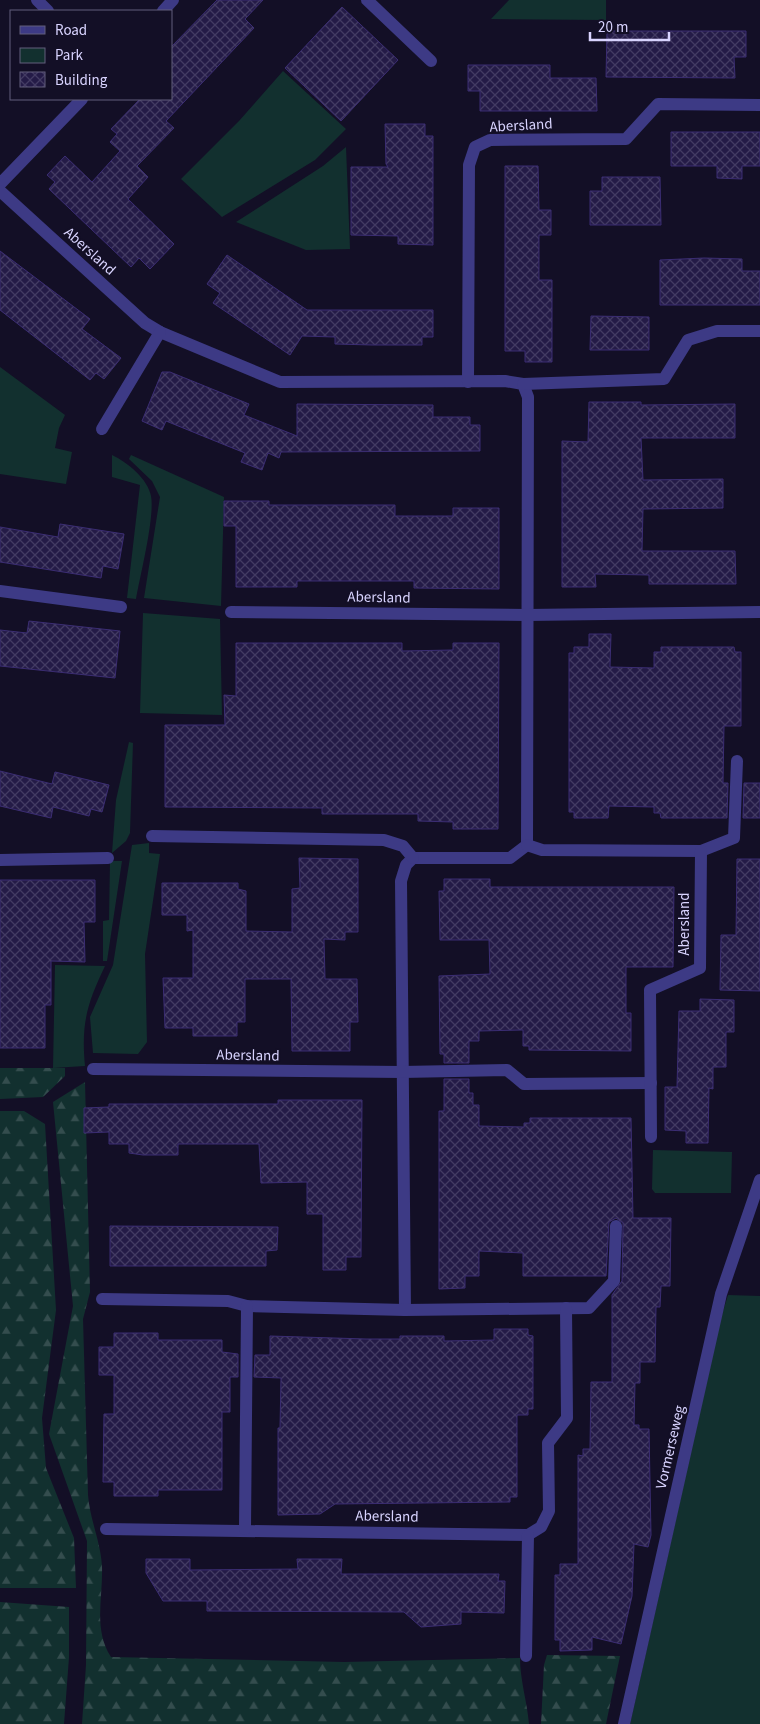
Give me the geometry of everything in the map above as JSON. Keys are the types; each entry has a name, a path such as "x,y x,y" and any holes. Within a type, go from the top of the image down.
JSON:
{"street":[{"path":"37,0 47,10"},
{"path":"163,10 173,0"},
{"path":"366,0 431,61"},
{"path":"0,184 81,100"},
{"name":"Abersland","path":"468,382 469,165 475,147 490,140 626,139 658,104 760,105"},
{"name":"Abersland","path":"0,191 145,322 160,332 280,382 505,381 523,384 664,379 688,340 717,330 760,331"},
{"path":"102,429 160,332"},
{"path":"523,384 528,397 527,845"},
{"path":"0,591 121,607"},
{"name":"Abersland","path":"231,612 527,615 760,612"},
{"path":"527,845 542,850 701,851 734,838 737,761"},
{"path":"152,836 384,840 403,846 413,858"},
{"path":"405,1310 401,881 406,865 413,858 510,858 527,845"},
{"name":"Abersland","path":"651,1138 650,990 700,968 701,851"},
{"path":"0,860 108,858"},
{"name":"Abersland","path":"93,1070 402,1072 507,1070 524,1084 651,1083"},
{"name":"Vormerseweg","path":"624,1724 721,1294 760,1180"},
{"path":"102,1299 228,1301 247,1306 405,1310 589,1308 614,1281 616,1226"},
{"path":"245,1529 247,1306"},
{"path":"526,1656 528,1535 541,1526 549,1511 548,1443 567,1418 566,1308"},
{"name":"Abersland","path":"106,1529 245,1529 528,1535"}],"green space":[{"path":"509,0 606,0 606,20 491,19"},
{"path":"283,71 346,129 315,160 222,217 181,179 239,121"},
{"path":"346,147 350,249 306,250 236,222 323,166"},
{"path":"0,367 65,415 59,428 55,448 72,452 66,484 0,474"},
{"path":"112,455 124,462 141,477 146,483 151,496 152,506 149,532 136,599 127,598 140,485 112,477"},
{"path":"131,455 224,497 221,606 144,598 160,497 152,481 129,459"},
{"path":"143,613 220,619 222,715 140,713"},
{"path":"129,742 133,743 130,833 126,841 112,853 116,800"},
{"path":"149,843 149,853 160,854 145,954 147,1042 138,1054 93,1053 90,1017 113,965 132,845"},
{"path":"110,861 122,861 107,961 103,961 103,921 109,920"},
{"path":"55,965 105,966 87,1014 84,1038 85,1066 53,1068"},
{"path":"0,1068 65,1068 65,1076 43,1097 0,1099"},
{"path":"85,1082 90,1292 83,1319 88,1495 102,1567 100,1613 102,1635 111,1657 344,1662 520,1658 529,1724 82,1724 86,1665 87,1541 49,1434 73,1306 53,1102"},
{"path":"0,1111 24,1111 45,1124 56,1310 42,1418 46,1468 74,1538 76,1588 0,1588"},
{"path":"653,1150 732,1152 731,1193 655,1193 652,1189"},
{"path":"728,1295 760,1296 760,1724 630,1724 721,1318"},
{"path":"0,1602 69,1607 69,1657 64,1724 0,1724"},
{"path":"547,1655 620,1656 606,1724 541,1724 544,1665"}],"building":[{"path":"217,0 263,0 245,19 254,28 166,121 174,128 137,166 148,177 128,199 174,244 150,269 139,258 131,267 49,189 55,182 47,175 65,156 92,182 120,151 110,142 117,134 111,129 139,100 172,100 172,46"},
{"path":"342,7 398,60 341,121 285,68"},
{"path":"607,31 746,31 746,57 734,57 735,78 606,77"},
{"path":"468,65 550,65 550,78 596,78 597,111 480,111 480,91 468,91"},
{"path":"385,124 425,124 425,136 433,136 433,245 398,244 398,236 351,235 351,167 388,167 386,164"},
{"path":"671,132 760,132 760,166 742,166 742,179 717,178 717,166 671,166"},
{"path":"505,166 538,166 539,210 551,210 551,235 539,235 539,280 552,280 552,362 525,362 525,351 505,351"},
{"path":"602,177 660,177 661,225 590,225 590,191 602,191"},
{"path":"0,251 90,319 82,329 121,358 104,379 96,373 90,380 0,310"},
{"path":"227,255 307,310 433,310 433,337 422,337 422,345 372,345 335,344 335,337 302,336 290,355 213,303 220,293 207,284"},
{"path":"742,259 742,271 760,271 760,305 660,305 660,260"},
{"path":"591,316 649,317 649,350 590,350"},
{"path":"162,372 170,372 249,404 244,415 297,436 297,404 433,405 433,417 470,417 470,425 480,425 480,451 281,452 279,458 268,453 262,470 241,462 245,453 166,421 162,430 142,421"},
{"path":"589,402 641,402 641,405 735,404 735,438 641,438 643,480 723,479 723,508 643,509 642,551 735,551 736,584 649,584 649,575 595,574 596,587 562,587 562,441 588,442"},
{"path":"224,501 269,501 269,505 395,505 395,516 453,516 453,508 499,508 499,589 414,588 414,581 297,581 297,587 236,587 236,526 224,526"},
{"path":"60,524 124,534 118,569 103,566 101,578 0,562 0,527 58,537"},
{"path":"29,621 120,631 115,678 0,666 0,630 27,633"},
{"path":"589,634 611,634 610,667 654,668 654,652 661,652 661,647 734,647 735,652 741,652 741,726 724,726 723,783 728,783 727,818 661,818 660,813 654,813 654,807 609,806 608,818 574,818 574,812 569,812 569,653 574,653 574,647 589,647"},
{"path":"236,643 402,643 402,651 453,650 453,643 499,643 498,829 453,829 453,822 418,821 418,814 322,814 322,808 165,807 165,725 225,725 224,695 236,696"},
{"path":"0,771 52,784 55,772 109,785 102,812 91,809 89,816 53,807 51,818 0,806"},
{"path":"744,783 760,783 760,818 743,818"},
{"path":"299,858 358,859 358,932 345,932 345,940 324,939 325,979 357,979 358,1022 350,1022 350,1051 292,1051 291,979 245,979 245,1022 237,1022 237,1036 193,1036 193,1028 165,1028 163,978 193,978 193,930 187,931 187,915 162,915 162,883 238,883 238,889 246,891 246,931 292,932 292,889 300,888"},
{"path":"737,859 760,859 760,991 720,990 721,935 736,935"},
{"path":"444,879 490,879 490,887 674,887 673,967 626,967 626,1013 631,1013 631,1051 529,1050 529,1046 523,1046 523,1030 479,1031 479,1041 469,1041 469,1063 444,1063 444,1054 440,1054 439,976 490,974 489,940 440,940 439,891 444,891"},
{"path":"0,880 95,880 95,922 84,922 85,962 51,961 51,1005 45,1005 45,1048 0,1048"},
{"path":"700,999 734,1000 734,1032 726,1032 726,1067 713,1067 713,1089 709,1088 708,1143 686,1143 686,1131 665,1130 665,1087 677,1087 679,1011 700,1011"},
{"path":"444,1079 469,1079 469,1093 473,1093 473,1105 479,1105 479,1126 524,1127 524,1123 530,1123 530,1118 631,1118 633,1218 671,1218 670,1286 661,1286 660,1307 656,1307 655,1362 640,1362 640,1383 635,1383 634,1425 639,1425 639,1429 649,1429 651,1535 648,1547 634,1544 632,1596 621,1644 592,1637 592,1650 560,1651 560,1640 555,1640 555,1575 560,1575 560,1564 578,1564 578,1455 583,1456 583,1449 590,1449 591,1382 612,1382 612,1295 622,1281 623,1223 616,1218 609,1222 606,1276 523,1276 523,1253 479,1251 479,1276 465,1276 465,1288 439,1289 439,1111 444,1111"},
{"path":"278,1100 362,1100 361,1257 346,1257 346,1270 323,1270 323,1214 307,1214 307,1182 261,1183 259,1144 178,1144 178,1155 143,1155 129,1153 129,1144 109,1144 109,1132 84,1133 84,1108 109,1107 109,1104 278,1104"},
{"path":"110,1226 278,1227 277,1250 266,1251 266,1266 110,1266"},
{"path":"494,1329 528,1329 528,1335 533,1336 533,1409 528,1409 528,1415 517,1415 517,1497 510,1497 510,1502 335,1504 320,1514 278,1515 278,1428 280,1428 281,1378 254,1377 255,1355 270,1355 270,1336 400,1339 400,1336 444,1336 444,1341 494,1340"},
{"path":"114,1333 158,1333 158,1340 222,1340 222,1352 238,1354 238,1377 230,1377 230,1412 222,1412 222,1490 158,1490 158,1496 114,1496 114,1482 103,1482 104,1414 114,1414 114,1375 99,1375 99,1347 114,1347"},
{"path":"146,1559 190,1559 190,1570 298,1569 297,1559 342,1559 341,1574 499,1574 498,1581 505,1581 504,1613 461,1612 461,1624 421,1627 404,1612 207,1611 207,1601 163,1601 146,1573"}]}
